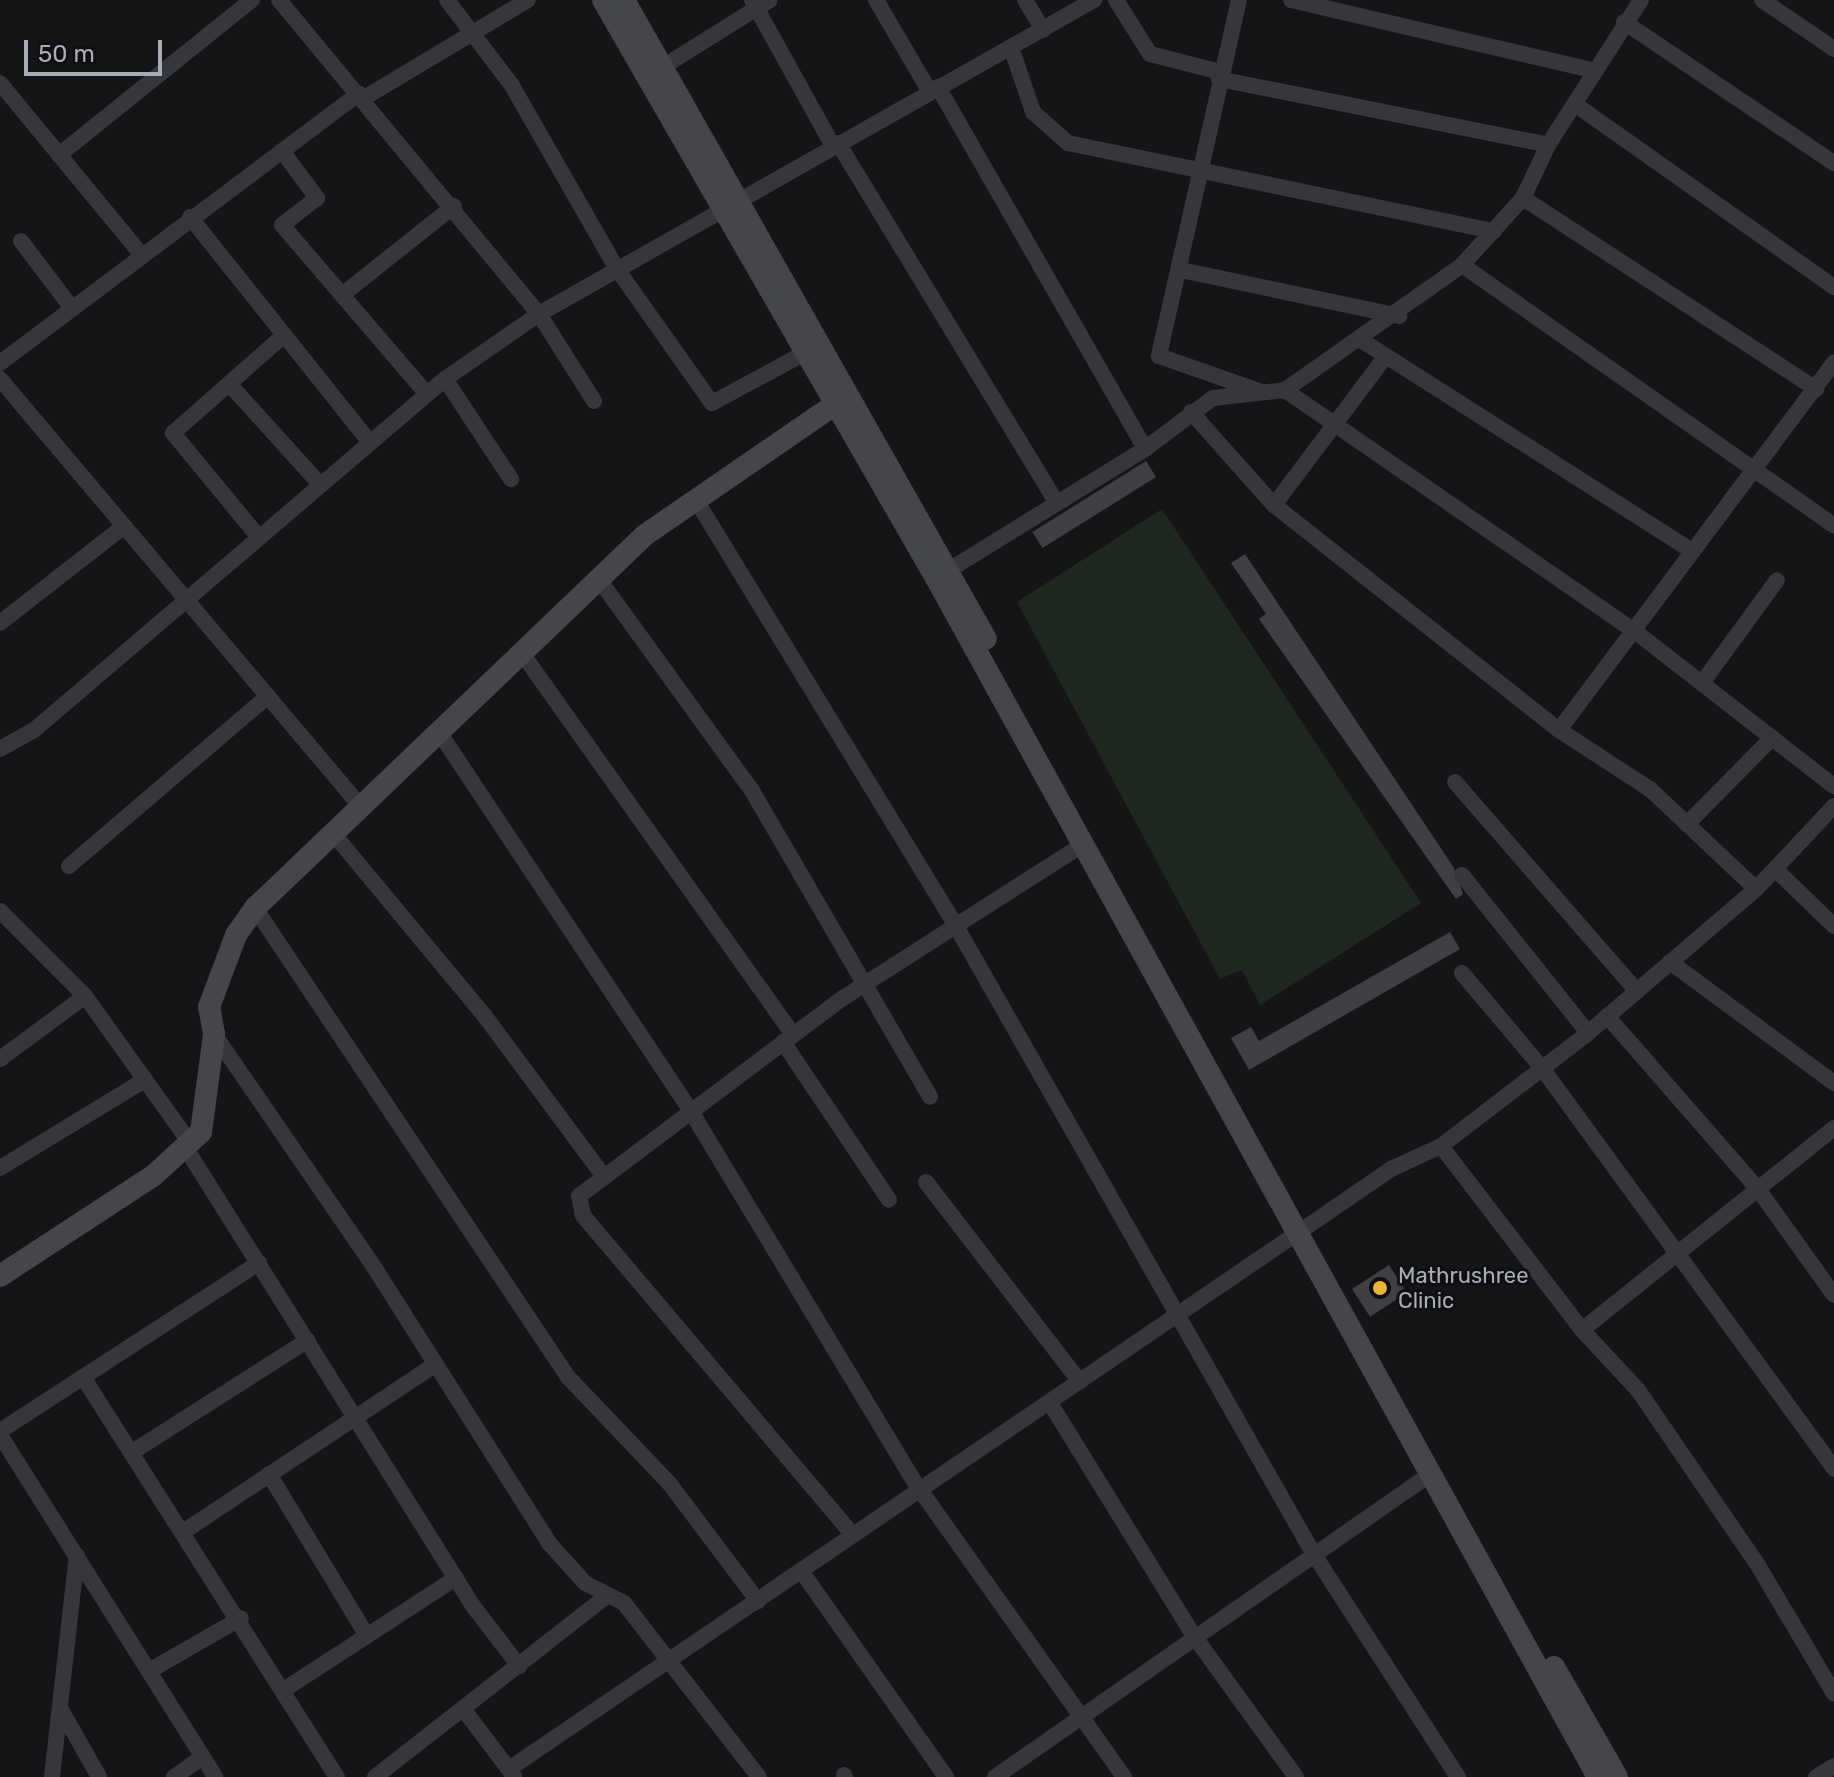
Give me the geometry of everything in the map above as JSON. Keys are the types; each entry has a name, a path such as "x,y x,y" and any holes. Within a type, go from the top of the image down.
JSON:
{"main road":[{"path":"603,0 732,207 949,570 1302,1230 1429,1475 1598,1777"},
{"path":"624,0 805,353 837,403 1082,845 1617,1777"},
{"path":"0,1276 189,1147 201,1132 214,1034 209,1007 236,935 255,908 332,832 362,808 439,732 524,656 598,578 696,500 837,403"}],"street":[{"path":"59,155 252,0"},
{"path":"279,0 454,206 539,314 594,401"},
{"path":"447,0 473,31 617,269 712,403 805,353"},
{"path":"0,363 140,253 362,96 528,0"},
{"path":"876,0 934,89 1145,449"},
{"path":"1025,0 1043,30"},
{"path":"0,749 33,731 425,392 539,314 1094,0"},
{"path":"1116,0 1150,54 1220,76 1548,145"},
{"path":"1239,0 1220,76 1181,270 1159,356 1262,392"},
{"path":"1291,0 1593,70"},
{"path":"949,570 1056,501 1145,449 1213,398 1285,390 1399,316 1462,265 1523,198 1548,145 1576,105 1593,70 1641,0"},
{"path":"1762,0 1834,49"},
{"path":"661,68 760,3 835,144 1056,501"},
{"path":"1624,22 1834,163"},
{"path":"1011,47 1033,112 1068,143 1200,175 1494,231"},
{"path":"0,83 140,253"},
{"path":"1576,105 1834,287"},
{"path":"282,151 317,198 282,225 425,392"},
{"path":"1523,198 1816,389"},
{"path":"342,295 454,206"},
{"path":"190,217 368,440"},
{"path":"21,241 71,307"},
{"path":"1462,265 1834,525"},
{"path":"1181,270 1399,316"},
{"path":"257,535 173,433 231,386 283,336"},
{"path":"1361,340 1692,551"},
{"path":"1274,505 1386,356"},
{"path":"1559,730 1834,363"},
{"path":"445,379 511,479"},
{"path":"231,386 318,482"},
{"path":"4,389 185,597 362,808"},
{"path":"1285,390 1632,629 1834,786"},
{"path":"1191,412 1274,505 1559,730 1651,790 1756,889"},
{"path":"696,500 956,926 1313,1553 1458,1777"},
{"path":"0,623 124,526"},
{"path":"598,578 751,789 930,1097"},
{"path":"1702,683 1777,580"},
{"path":"524,656 788,1038 889,1200"},
{"path":"69,866 268,696"},
{"path":"439,732 689,1110 918,1487 1124,1777"},
{"path":"1687,824 1772,738"},
{"path":"1455,782 1637,991"},
{"path":"464,1710 512,1773 802,1572 918,1487 1050,1403 1391,1169 1441,1146 1588,1033 1756,889 1834,806"},
{"path":"332,832 484,1015 602,1174"},
{"path":"853,1535 583,1215 579,1196 602,1174 788,1038 1082,845"},
{"path":"1775,869 1834,926"},
{"path":"1462,875 1588,1033"},
{"path":"255,908 568,1377 669,1483 758,1601"},
{"path":"3,920 85,996 145,1080 456,1578 519,1666"},
{"path":"1670,962 1834,1083"},
{"path":"1462,973 1542,1068 1834,1469"},
{"path":"0,1059 85,996"},
{"path":"1607,1016 1758,1189 1834,1295"},
{"path":"214,1034 436,1364 549,1543 585,1583 624,1603 759,1777"},
{"path":"0,1168 145,1080"},
{"path":"1582,1330 1834,1128"},
{"path":"1441,1146 1582,1330 1638,1390 1759,1567 1834,1694"},
{"path":"926,1182 1080,1382"},
{"path":"215,1777 0,1433 259,1263"},
{"path":"134,1451 308,1340"},
{"path":"186,1530 436,1364"},
{"path":"83,1377 186,1530 337,1777"},
{"path":"1050,1403 1194,1636 1296,1777"},
{"path":"269,1474 367,1636"},
{"path":"995,1777 1078,1716 1429,1475"},
{"path":"52,1777 77,1555"},
{"path":"802,1572 946,1777"},
{"path":"285,1689 456,1578"},
{"path":"375,1777 608,1595"},
{"path":"149,1671 241,1618"},
{"path":"60,1708 99,1777"},
{"path":"174,1777 203,1757"},
{"path":"1816,1777 1834,1766"}],"shaded area":[{"path":"1162,509 1421,903 1260,1005 1242,970 1220,979 1017,602"}],"building":[{"path":"1146,461 1156,477 1042,548 1032,532"},
{"path":"1245,554 1454,868 1463,894 1456,899 1259,619 1266,614 1231,563"},
{"path":"1450,932 1460,949 1249,1070 1231,1038 1251,1027 1259,1041"},
{"path":"1389,1265 1407,1293 1370,1317 1352,1289"}],"place":[{"name":"Mathrushree Clinic","path":"1380,1288"}]}
